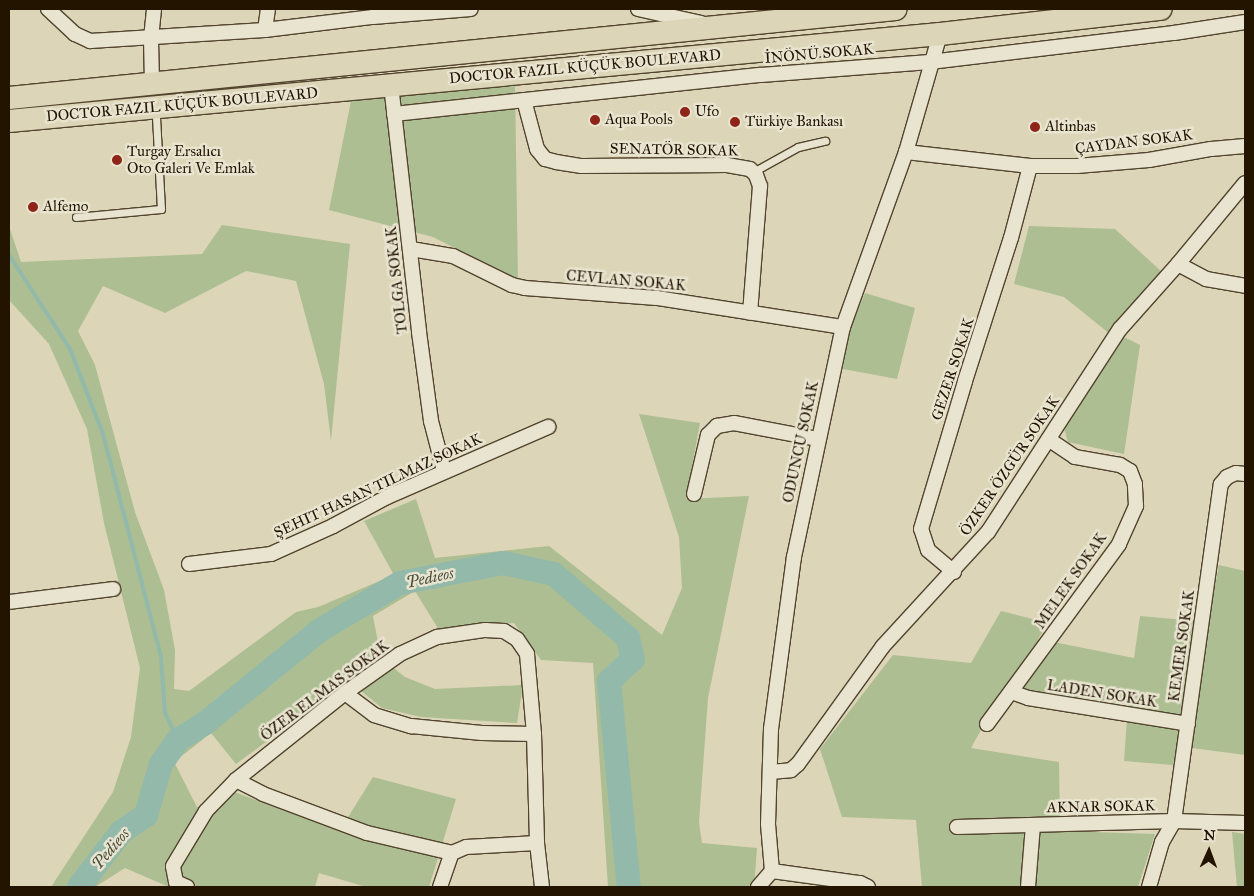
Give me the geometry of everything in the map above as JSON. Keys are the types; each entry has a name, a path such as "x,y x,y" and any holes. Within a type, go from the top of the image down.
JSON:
{"highway":[{"path":"9,98 716,27 840,12 896,9"},
{"path":"9,126 214,101 940,34 1161,9"},
{"path":"9,126 156,118 214,101"}],"street":[{"path":"48,9 74,34 90,41 266,30 374,13 471,9"},
{"path":"152,83 151,38 154,9"},
{"path":"266,30 268,9"},
{"path":"638,9 716,27"},
{"name":"İNÖNÜ SOKAK","path":"394,114 761,75 930,62 1174,33 1245,22"},
{"name":"ODUNCU SOKAK","path":"772,871 768,824 773,712 794,557 843,327 906,152 930,62 940,34"},
{"name":"TOLGA SOKAK","path":"391,85 431,421 444,471"},
{"name":"SENATÖR SOKAK","path":"524,100 537,149 545,159 582,166 726,165 741,166 753,172 760,186 750,313"},
{"name":"ÇAYDAN SOKAK","path":"906,152 1030,166 1077,166 1131,162 1211,149 1245,146"},
{"name":"GEZER SOKAK","path":"954,572 928,550 921,529 965,381 1011,238 1030,166"},
{"name":"ÖZKER ÖZGÜR SOKAK","path":"770,772 791,770 798,764 883,646 954,572 988,532 1120,329 1178,264 1245,183"},
{"name":"CEVLAN SOKAK","path":"411,249 454,256 512,285 525,288 657,298 843,327"},
{"path":"1178,264 1206,279 1245,286"},
{"path":"694,494 708,436 717,426 734,423 818,439"},
{"path":"190,564 272,554 444,471 548,427"},
{"name":"MELEK SOKAK","path":"987,724 1119,544 1136,506 1135,484 1130,471 1120,465 1075,458 1048,439"},
{"name":"KEMER SOKAK","path":"1174,821 1221,484 1227,477 1236,473 1245,474"},
{"path":"9,602 112,588"},
{"name":"ÖZER ELMAS SOKAK","path":"181,885 173,866 206,811 236,780 345,693 400,654 437,637 485,630 504,631 517,638 527,654 534,734 537,843 542,887"},
{"name":"LADEN SOKAK","path":"1011,692 1028,698 1188,724"},
{"path":"345,693 374,715 410,726 482,733 534,734"},
{"path":"236,780 263,794 367,833 452,853 466,847 537,843"},
{"path":"1149,887 1162,842 1174,821"},
{"name":"AKNAR SOKAK","path":"957,827 1174,821 1245,823"},
{"path":"1028,887 1033,825"},
{"path":"440,887 452,853"},
{"path":"758,887 772,871 860,883 868,887"}],"lane":[{"path":"76,217 161,209 156,118"},
{"path":"753,172 798,147 825,141"}],"green space":[{"path":"515,86 518,280 433,237 329,210 351,101"},
{"path":"222,225 350,244 331,441 324,384 296,281 246,271 165,313 103,286 78,331 95,365 135,512 164,590 175,650 174,689 189,691 296,612 318,607 394,575 364,521 416,499 435,558 549,546 662,635 682,588 679,537 639,414 700,423 686,499 749,496 708,698 699,822 702,843 757,848 754,887 608,887 593,663 541,660 514,623 439,630 415,591 373,616 381,658 405,677 435,689 523,685 517,723 421,717 382,708 349,681 236,764 211,733 174,762 197,807 219,810 234,792 340,830 373,777 456,799 429,887 366,887 319,873 315,887 169,887 125,868 95,887 51,887 113,792 131,737 140,668 104,523 87,429 49,344 9,300 9,226 21,262 202,254"},
{"path":"1029,226 1115,229 1163,273 1110,334 1064,297 1014,284"},
{"path":"865,293 915,308 897,379 843,369 848,333"},
{"path":"1122,336 1140,345 1124,454 1068,442 1063,425"},
{"path":"1219,565 1245,571 1245,755 1177,746 1173,765 1124,761 1128,704 1004,688 971,748 1059,762 1060,831 1155,834 1138,887 922,887 916,820 842,817 820,749 893,655 971,663 1001,611 1048,623 1038,639 1134,658 1140,616 1208,622"},
{"path":"1232,832 1245,834 1245,887 1237,887"}],"waterway":[{"path":"9,255 70,349 103,434 161,657 165,713 178,740"},
{"name":"Pedieos","path":"79,887 121,832 146,815 161,764 178,740 204,724 320,630 400,583 503,563 554,574 628,638 633,659 609,681 629,887"}],"place":[{"name":"Ufo","path":"685,112"},
{"name":"Aqua Pools","path":"595,120"},
{"name":"Türkiye Bankası","path":"735,122"},
{"name":"Altinbas","path":"1035,127"},
{"name":"Turgay Ersalıcı Oto Galeri Ve Emlak","path":"117,160"},
{"name":"Alfemo","path":"33,207"}]}
